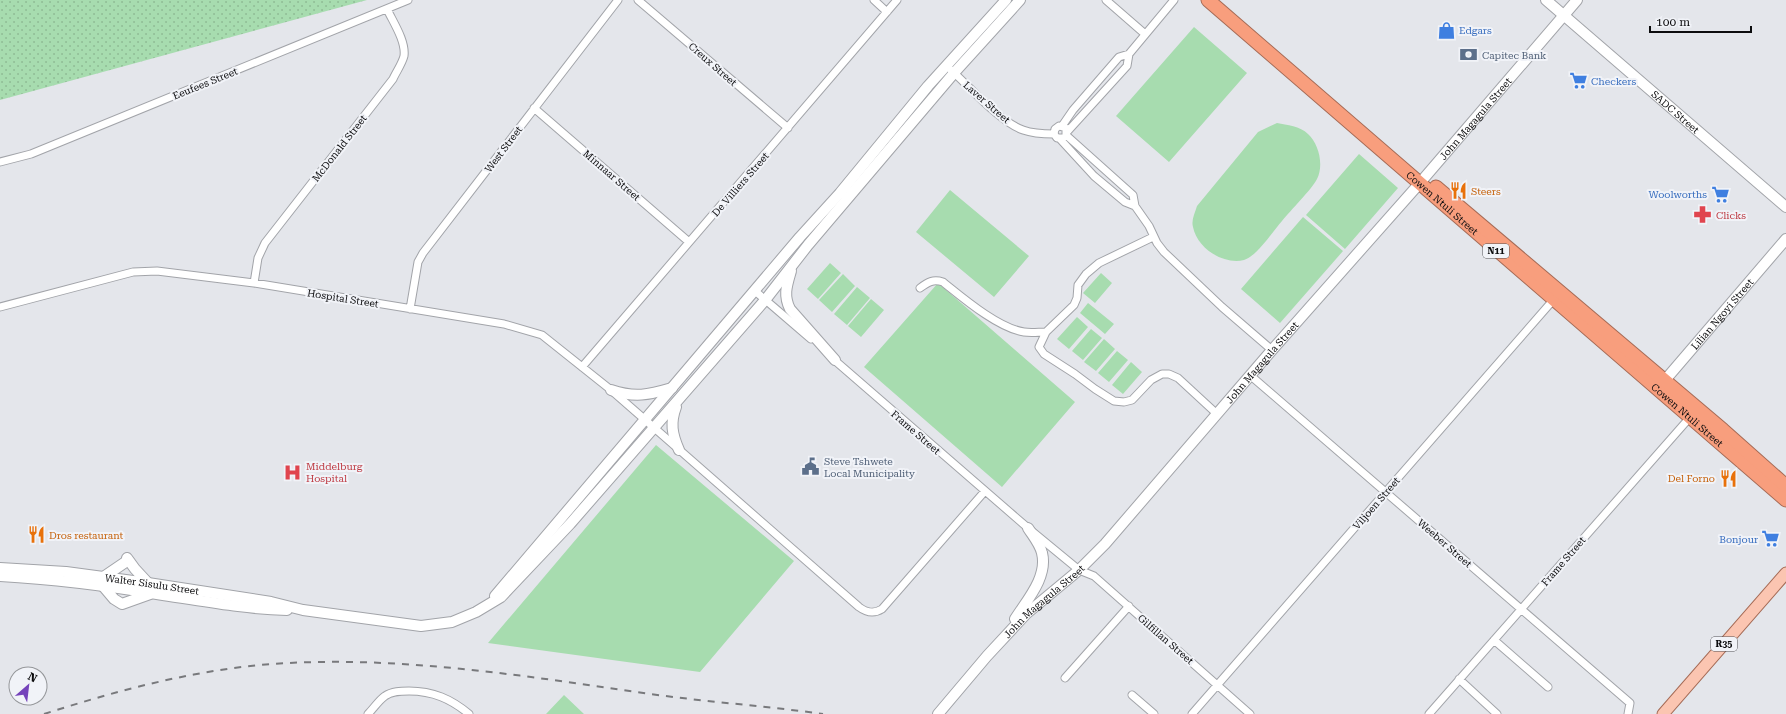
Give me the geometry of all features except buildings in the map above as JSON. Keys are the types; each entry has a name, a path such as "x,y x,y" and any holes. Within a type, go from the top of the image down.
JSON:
{"highway":[{"name":"Cowen Ntuli Street","path":"1208,0 1661,385 1786,486"},
{"name":"Cowen Ntuli Street","path":"1219,0 1422,181"},
{"name":"Cowen Ntuli Street","path":"1694,412 1786,500"}],"main road":[{"path":"492,601 946,66 1006,0"},
{"name":"Walter Sisulu Street","path":"0,576 103,582 271,602 303,610 421,626 452,622 476,612 492,601 501,597 516,583 570,524 766,299 808,245 954,73 1020,0"},
{"name":"SADC Street","path":"1546,0 1786,208"},
{"name":"John Magagula Street","path":"938,714 1006,634 1026,614 1079,570 1105,544 1272,350 1422,181 1577,0"},
{"path":"869,158 877,165"},
{"path":"800,237 808,245"},
{"name":"Lilian Ngoyi Street","path":"1661,385 1786,239"},
{"path":"792,265 786,290 786,301 790,309 834,360"},
{"path":"611,390 634,396 651,394 672,388"},
{"path":"679,399 672,417 672,429 679,450"},
{"path":"1006,634 1037,584 1042,568 1042,553 1028,528"},
{"path":"127,559 150,588 122,604 114,599 103,582 127,559"},
{"name":"Walter Sisulu Street","path":"0,568 66,572 103,582"},
{"name":"R35","path":"1663,714 1786,573"}],"street":[{"name":"Eeufees Street","path":"0,162 31,154 408,0"},
{"name":"West Street","path":"410,309 418,262 423,254 618,0"},
{"name":"Creux Street","path":"638,0 788,128"},
{"path":"874,0 887,12"},
{"name":"De Villiers Street","path":"582,367 897,0"},
{"path":"1106,0 1145,34"},
{"path":"1062,135 1096,101 1127,66 1129,54 1174,0"},
{"name":"McDonald Street","path":"254,283 258,258 264,243 393,79 400,67 404,57 403,46 387,9"},
{"path":"1129,54 1119,57 1070,114 1062,126 1057,127 1094,176 1125,202 1135,206"},
{"name":"Laver Street","path":"946,66 1006,120 1022,129 1032,132 1062,135"},
{"path":"1087,94 1096,101"},
{"name":"Minnaar Street","path":"534,108 689,242"},
{"path":"1062,126 1066,128 1062,135"},
{"path":"1062,135 1133,195 1135,206 1149,226 1153,237 1164,252 1222,308 1272,350"},
{"path":"1153,237 1099,263 1086,274 1078,284 1077,298 1074,305 1046,332 1039,347 1044,354 1114,401 1124,402 1132,400 1151,380 1162,374 1169,374 1178,378 1217,414"},
{"name":"Hospital Street","path":"0,307 133,272 157,271 254,283 504,324 542,334 611,390 644,421 864,611 877,612 882,609 985,491"},
{"path":"920,288 928,282 936,280 943,282 982,312 1010,327 1022,332 1046,332"},
{"name":"Frame Street","path":"756,291 985,491 1079,570"},
{"name":"Viljoen Street","path":"1192,714 1219,685 1556,296"},
{"name":"Weeber Street","path":"1251,376 1522,608 1630,703 1628,714"},
{"name":"Frame Street","path":"1429,714 1694,412"},
{"name":"Gilfillan Street","path":"1079,570 1094,576 1250,714"},
{"path":"1065,678 1129,606"},
{"path":"1494,640 1548,687"},
{"path":"1459,679 1497,714"},
{"path":"368,714 386,695 401,691 421,691 442,696 469,714"},
{"path":"1132,695 1154,714"}],"green space":[{"path":"0,0 367,0 0,100"},
{"path":"1194,27 1247,73 1169,162 1116,116"},
{"path":"1277,123 1301,129 1312,138 1318,149 1320,161 1317,179 1306,194 1254,254 1244,260 1236,261 1220,257 1205,248 1195,235 1192,222 1197,206 1258,132"},
{"path":"1359,154 1398,188 1345,249 1306,215"},
{"path":"950,190 1029,256 994,297 916,232"},
{"path":"1303,217 1343,251 1280,323 1241,289"},
{"path":"830,263 841,273 818,299 807,289"},
{"path":"1101,273 1112,283 1095,303 1083,293"},
{"path":"843,274 855,286 832,312 819,300"},
{"path":"938,283 1075,402 1002,487 864,367"},
{"path":"857,287 870,298 847,325 834,314"},
{"path":"871,299 884,310 861,337 848,326"},
{"path":"1088,303 1114,324 1105,334 1080,313"},
{"path":"1077,317 1088,327 1069,349 1057,339"},
{"path":"1091,329 1102,338 1083,360 1072,351"},
{"path":"1104,339 1115,349 1096,371 1084,362"},
{"path":"1117,351 1128,360 1109,382 1098,373"},
{"path":"1131,362 1142,372 1123,394 1112,385"},
{"path":"656,445 794,561 700,672 488,643"},
{"path":"564,695 584,714 546,714"}],"railway":[{"path":"44,714 129,689 185,676 243,667 320,662 367,662 462,669 556,680 672,697 823,714"}],"place":[{"name":"Edgars","path":"1446,30"},
{"name":"Capitec Bank","path":"1469,55"},
{"name":"Checkers","path":"1578,81"},
{"name":"Steers","path":"1458,191"},
{"name":"Woolworths","path":"1720,194"},
{"name":"Clicks","path":"1703,215"},
{"name":"Steve Tshwete Local Municipality","path":"811,467"},
{"name":"Middelburg Hospital","path":"293,472"},
{"name":"Del Forno","path":"1728,478"},
{"name":"Dros restaurant","path":"36,535"},
{"name":"Bonjour","path":"1771,539"}]}
